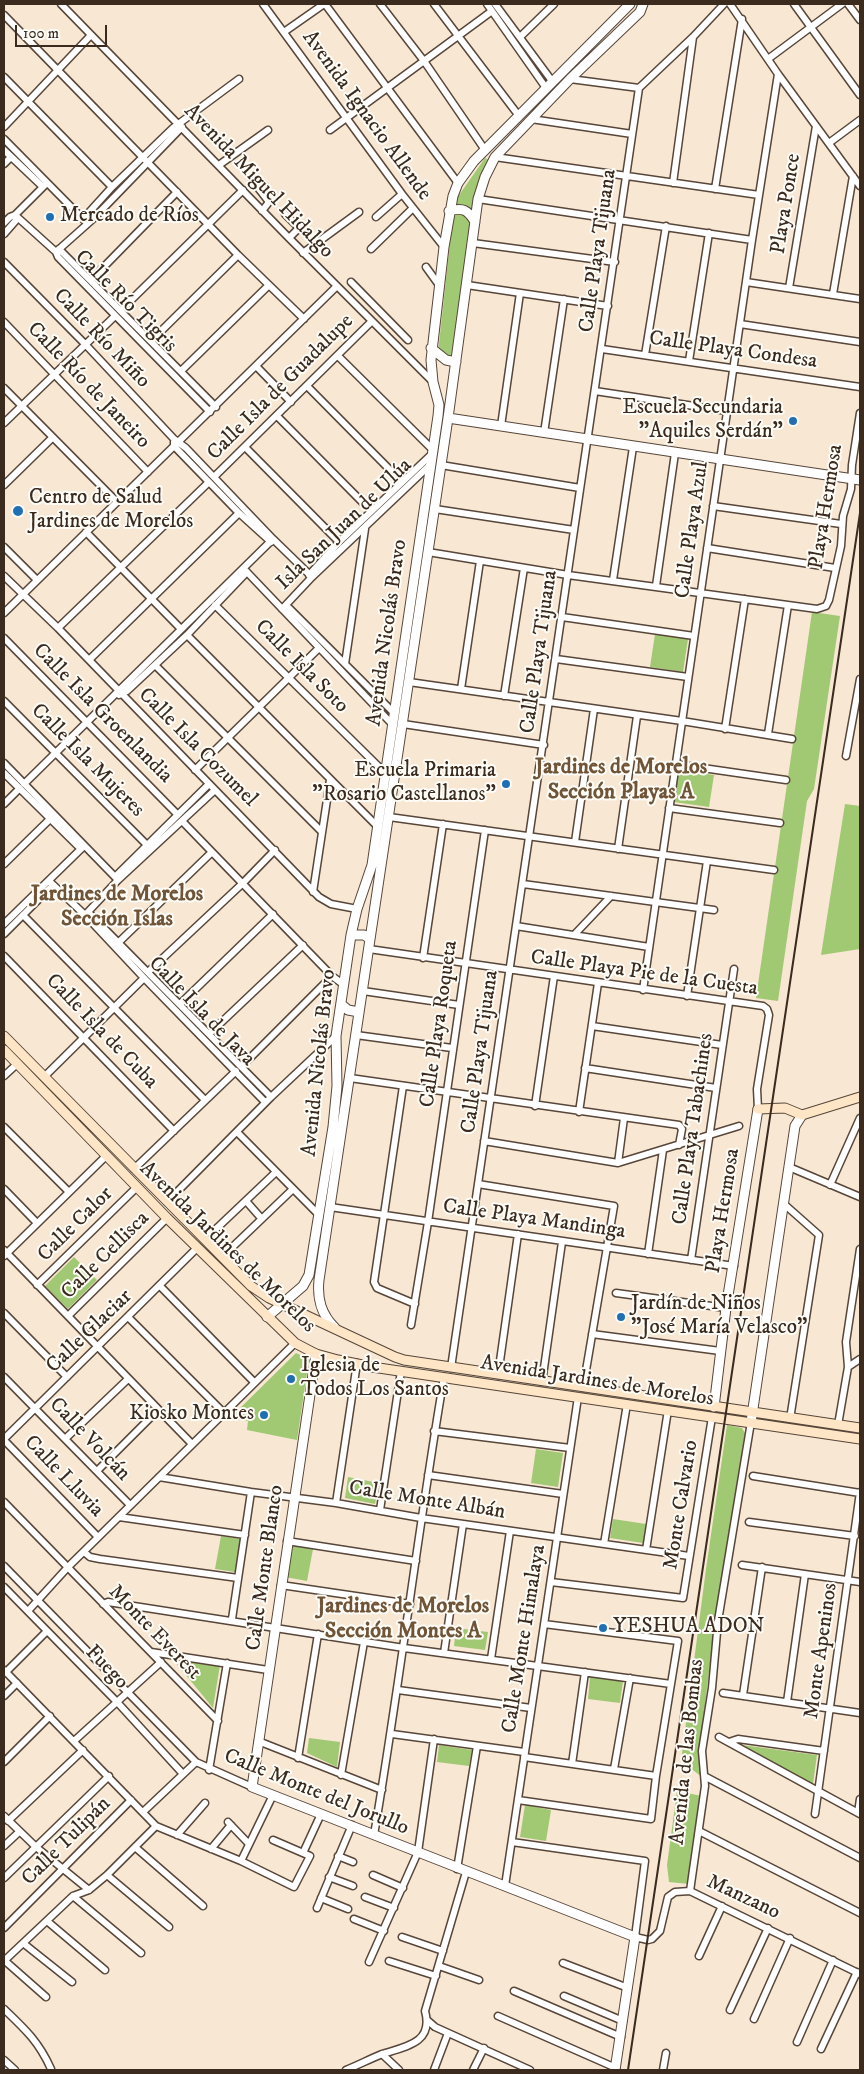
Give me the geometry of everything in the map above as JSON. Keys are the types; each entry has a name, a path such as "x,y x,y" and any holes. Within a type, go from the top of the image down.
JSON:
{"main road":[{"name":"Avenida Jardines de Morelos","path":"4,1036 251,1286 268,1298 376,1348 404,1360 583,1388 627,1404 712,1417 790,1419 860,1428"},
{"name":"Avenida Jardines de Morelos","path":"4,1050 167,1218 268,1317 295,1343 316,1354 401,1371 578,1397 604,1396 714,1407 752,1418 860,1439"},
{"path":"47,1094 54,1086"},
{"path":"758,1109 785,1108 802,1115 856,1098"},
{"path":"372,1366 376,1357 376,1348"}],"street":[{"name":"Avenida Miguel Hidalgo","path":"61,4 262,211 433,382"},
{"name":"Avenida Ignacio Allende","path":"263,4 402,194 444,247"},
{"path":"284,32 325,4 458,183"},
{"path":"380,4 424,61 485,150"},
{"path":"434,4 519,116"},
{"path":"487,4 520,37 549,85"},
{"path":"496,4 502,19 549,85"},
{"path":"520,37 554,4"},
{"name":"Avenida Nicolás Bravo","path":"337,1330 328,1321 319,1303 318,1292 319,1215 333,1127 337,1086 336,1036 351,935 357,909 370,876 433,452 439,405 433,382 431,348 449,211 458,183 474,161 630,4"},
{"name":"Avenida Nicolás Bravo","path":"268,1317 303,1286 319,1247 330,1207 435,509 478,199 485,177 495,157 570,79 640,12 643,4"},
{"path":"570,79 639,88 693,37 724,4"},
{"path":"730,4 778,74 860,186"},
{"path":"794,4 860,95"},
{"path":"768,59 842,4"},
{"path":"848,4 860,20"},
{"path":"330,130 492,11"},
{"path":"4,15 238,255 304,319"},
{"path":"714,189 742,19"},
{"path":"4,127 92,35"},
{"path":"673,183 693,37"},
{"name":"Calle Playa Azul","path":"643,990 752,240 778,74"},
{"path":"4,77 112,187"},
{"path":"57,251 126,173 180,126 239,79"},
{"name":"Calle Playa Tijuana","path":"452,1368 639,88"},
{"path":"531,119 632,134"},
{"path":"829,143 860,120"},
{"path":"85,221 132,179 180,126"},
{"name":"Playa Ponce","path":"789,288 816,126"},
{"path":"218,165 268,130"},
{"name":"Calle Río Tigris","path":"4,140 45,185"},
{"name":"Calle Río Tigris","path":"4,150 85,221"},
{"path":"4,164 11,157"},
{"path":"495,157 759,195"},
{"path":"126,173 132,179"},
{"path":"833,294 853,176"},
{"path":"252,180 269,202 262,211"},
{"path":"4,234 45,185"},
{"path":"120,310 243,190"},
{"path":"91,280 177,192"},
{"path":"376,217 402,194"},
{"path":"478,199 752,240"},
{"path":"371,249 414,208"},
{"path":"449,211 458,208 464,209 470,212 476,222"},
{"path":"304,253 359,212"},
{"path":"285,214 299,228 289,238"},
{"path":"4,223 10,217 17,217"},
{"name":"Calle Río Tigris","path":"17,217 91,280 181,371 213,409"},
{"path":"645,355 666,226"},
{"path":"689,360 708,233"},
{"path":"473,243 615,262"},
{"name":"Calle Río Tigris","path":"57,251 58,257 115,316 213,409"},
{"path":"151,341 238,255"},
{"name":"Calle Río Miño","path":"4,262 85,344 227,496"},
{"path":"426,267 439,285"},
{"path":"351,282 408,340"},
{"path":"746,282 860,299"},
{"path":"181,371 268,285"},
{"path":"467,285 608,306"},
{"path":"4,613 337,286"},
{"path":"349,298 358,289"},
{"path":"501,426 520,293"},
{"path":"544,433 564,299"},
{"path":"4,423 115,316"},
{"name":"Calle Río de Janeiro","path":"4,322 148,472"},
{"path":"127,328 133,322"},
{"name":"Calle Isla de Guadalupe","path":"58,628 372,322"},
{"path":"740,324 860,342"},
{"path":"431,348 446,360 456,362"},
{"name":"Calle Playa Condesa","path":"602,349 689,360 860,387"},
{"path":"338,356 433,452"},
{"path":"256,366 291,402"},
{"path":"307,386 401,481"},
{"path":"4,388 117,502"},
{"path":"595,391 727,412"},
{"name":"Playa Hermosa","path":"788,606 817,609 826,606 829,600 841,546 841,524 856,479 852,465 860,413"},
{"path":"277,416 371,511"},
{"path":"448,418 856,479"},
{"path":"4,485 52,438"},
{"path":"245,447 338,542"},
{"path":"613,580 633,447"},
{"name":"Isla San Juan de Ulúa","path":"284,607 338,542 433,452"},
{"path":"656,586 675,452"},
{"name":"Isla San Juan de Ulúa","path":"311,576 365,529 431,464"},
{"path":"440,465 580,488"},
{"path":"227,496 239,513 311,576"},
{"path":"227,496 272,541"},
{"path":"385,498 391,503"},
{"path":"713,506 841,524"},
{"path":"435,509 574,530"},
{"path":"89,660 150,598 239,513"},
{"path":"346,664 365,529"},
{"path":"86,532 181,629"},
{"name":"Isla San Juan de Ulúa","path":"245,570 272,541"},
{"path":"4,547 37,580"},
{"path":"707,548 836,568"},
{"path":"428,552 568,575 788,606 768,734"},
{"path":"461,689 480,560"},
{"path":"504,696 524,568"},
{"path":"118,694 155,665 187,635 245,570"},
{"path":"245,570 346,664 392,724"},
{"path":"4,804 118,694 181,629 245,570"},
{"name":"Calle Isla Cozumel","path":"4,576 58,628 118,694 215,790 318,897 331,904 357,909"},
{"path":"725,728 745,599"},
{"name":"Calle Isla Soto","path":"215,605 385,774"},
{"path":"284,607 319,648 394,713"},
{"path":"562,617 694,636"},
{"path":"187,635 377,826"},
{"name":"Calle Isla Groenlandia","path":"4,638 177,814"},
{"path":"195,770 319,648"},
{"path":"556,660 688,677"},
{"path":"155,665 322,832"},
{"path":"846,756 859,704 860,679"},
{"path":"409,682 682,721 792,739"},
{"path":"396,697 406,700"},
{"name":"Calle Isla Mujeres","path":"4,700 147,845"},
{"path":"575,842 594,709"},
{"path":"618,849 637,716"},
{"path":"402,724 544,745"},
{"path":"675,764 786,780"},
{"path":"5,769 117,878"},
{"path":"313,892 330,780"},
{"path":"117,878 163,833 177,814 209,784"},
{"path":"22,786 50,820 83,847"},
{"path":"86,914 147,845 182,821 215,790"},
{"path":"669,808 780,823"},
{"path":"389,817 774,870"},
{"path":"4,864 50,820"},
{"path":"182,821 332,976 344,986"},
{"path":"422,958 443,824"},
{"name":"Calle Playa Roqueta","path":"412,1324 485,830"},
{"path":"5,928 23,915 83,847"},
{"path":"148,972 274,850"},
{"path":"119,942 212,852"},
{"path":"687,996 707,861"},
{"path":"5,928 45,883 51,883"},
{"name":"Calle Isla de Java","path":"51,883 119,942 165,988 209,1034 236,1071 265,1102"},
{"path":"523,884 714,910"},
{"path":"574,935 611,896"},
{"name":"Calle Isla de Java","path":"86,914 159,993 223,1053 242,1066 271,1097"},
{"path":"180,1004 273,914"},
{"path":"23,915 205,1100"},
{"path":"516,926 649,947"},
{"path":"351,935 364,935 370,944"},
{"name":"Calle Playa Pie de la Cuesta","path":"370,944 422,958 762,1006 767,1009"},
{"path":"209,1034 303,945"},
{"name":"Calle Isla de Cuba","path":"4,956 174,1131"},
{"name":"Calle Playa Tabachines","path":"692,1260 734,969"},
{"path":"242,1066 332,976"},
{"path":"535,1106 554,976"},
{"path":"44,1077 144,978"},
{"path":"579,1112 598,982"},
{"path":"159,993 165,988"},
{"path":"363,991 459,1005"},
{"path":"342,1005 348,1010 359,1012"},
{"name":"Playa Hermosa","path":"714,1407 726,1308 758,1109 757,1089 768,1015 767,1009"},
{"path":"592,1026 722,1045"},
{"path":"356,1035 452,1048"},
{"path":"167,1202 265,1102 336,1036"},
{"path":"4,1076 16,1064"},
{"path":"585,1068 716,1088"},
{"path":"134,1169 236,1071"},
{"path":"337,1086 349,1081 403,1086 680,1125 682,1129 680,1145"},
{"path":"403,1086 375,1286 415,1304"},
{"path":"856,1098 860,1104"},
{"name":"Avenida de las Bombas","path":"690,1891 706,1777 702,1750 712,1688 718,1621 752,1418 795,1126 802,1115"},
{"path":"618,1163 624,1118"},
{"path":"830,1185 860,1118"},
{"path":"484,1141 618,1163 739,1126"},
{"path":"4,1127 68,1192"},
{"path":"237,1132 319,1215"},
{"path":"648,1254 663,1150"},
{"path":"106,1156 5,1253 192,1444"},
{"path":"789,1168 857,1196 860,1204"},
{"path":"217,1228 276,1172"},
{"path":"478,1184 614,1206 583,1388"},
{"name":"Calle Calor","path":"37,1285 137,1187"},
{"path":"4,1189 37,1224"},
{"path":"222,1257 293,1189"},
{"path":"246,1201 262,1218"},
{"path":"784,1204 818,1235 790,1419"},
{"name":"Calle Playa Mandinga","path":"330,1207 734,1266"},
{"name":"Calle Cellisca","path":"68,1316 167,1218"},
{"path":"498,1375 518,1234"},
{"path":"542,1382 562,1242"},
{"name":"Calle Glaciar","path":"4,1439 198,1247"},
{"path":"838,1425 848,1367 846,1342 859,1266 860,1249"},
{"path":"160,1286 254,1382"},
{"path":"616,1293 726,1308"},
{"path":"4,1313 67,1377"},
{"path":"128,1317 223,1412"},
{"path":"592,1334 720,1351"},
{"path":"28,1611 68,1567 295,1343"},
{"name":"Calle Monte Blanco","path":"252,1787 316,1354"},
{"path":"848,1367 860,1358"},
{"path":"336,1503 357,1363"},
{"path":"380,1510 401,1371"},
{"name":"Calle Volcán","path":"4,1377 130,1505"},
{"path":"374,1835 392,1734 421,1518 444,1377"},
{"path":"65,1439 128,1379"},
{"name":"Calle Monte Himalaya","path":"505,1886 578,1397"},
{"path":"604,1544 627,1404"},
{"path":"96,1471 158,1410"},
{"path":"646,1550 668,1410"},
{"name":"Monte Calvario","path":"551,1582 683,1598 712,1417"},
{"path":"434,1431 570,1448"},
{"name":"Calle Lluvia","path":"4,1439 98,1537"},
{"path":"428,1475 563,1494"},
{"path":"753,1476 860,1493"},
{"name":"Calle Monte Albán","path":"159,1477 336,1503 421,1518 690,1556"},
{"path":"232,1620 251,1492"},
{"name":"Monte Apeninos","path":"815,1814 860,1493"},
{"name":"Monte Everest","path":"4,1502 218,1721"},
{"path":"119,1517 245,1535"},
{"path":"748,1522 854,1536"},
{"path":"444,1653 462,1524"},
{"path":"491,1659 510,1531"},
{"path":"287,1541 416,1561"},
{"path":"84,1552 90,1557 100,1559 238,1578"},
{"path":"742,1564 860,1582"},
{"name":"Calle Monte del Jorullo","path":"4,1566 127,1694 196,1762 209,1770 635,1937"},
{"path":"743,1696 762,1568"},
{"path":"787,1702 805,1574"},
{"path":"281,1584 410,1604"},
{"name":"Fuego","path":"4,1587 117,1702 183,1774"},
{"path":"103,1604 108,1602 404,1648 671,1684"},
{"path":"518,1800 651,1820 656,1776 678,1641 544,1624"},
{"path":"47,1631 5,1671 156,1826 241,1861 294,1887 310,1858 273,1840"},
{"path":"298,1758 318,1634"},
{"path":"341,1775 364,1642"},
{"path":"150,1652 268,1670"},
{"path":"74,1741 161,1662"},
{"path":"209,1770 227,1663"},
{"path":"572,1764 586,1672"},
{"path":"614,1769 630,1678"},
{"path":"4,1696 17,1683"},
{"path":"398,1690 531,1708"},
{"path":"723,1693 860,1713"},
{"path":"4,1762 50,1716"},
{"path":"392,1734 434,1739 572,1764 656,1776"},
{"path":"719,1737 859,1813 860,1799"},
{"path":"369,1962 418,1852 434,1739"},
{"path":"729,1742 738,1739 824,1751"},
{"path":"258,1741 382,1790"},
{"path":"346,2070 362,2067 382,2054 399,2050 420,2038 425,2031 427,2020 425,2011 443,1951 462,1870 477,1746"},
{"path":"83,1750 6,1819 36,1847 89,1890"},
{"path":"143,1812 196,1762"},
{"path":"4,1878 108,1776"},
{"path":"706,1777 860,1858"},
{"path":"241,1861 273,1795"},
{"name":"Calle Tulipán","path":"4,1928 131,1800"},
{"path":"177,1835 205,1803"},
{"path":"302,1853 321,1814"},
{"path":"211,1848 229,1824 249,1844"},
{"path":"317,1908 352,1825"},
{"path":"46,1997 4,1960 72,1896 89,1890 107,1875 156,1826"},
{"path":"699,1830 860,1914"},
{"path":"4,1846 19,1832"},
{"path":"498,2016 616,2069 645,1861 512,1842"},
{"path":"135,1847 203,1906"},
{"path":"338,1856 353,1862"},
{"path":"107,1875 169,1927"},
{"path":"373,1875 402,1888"},
{"path":"330,1877 353,1886"},
{"name":"Manzano","path":"635,1937 648,1940 656,1936 662,1925 668,1897 675,1892 690,1891 790,1938 858,1973"},
{"path":"72,1896 141,1953"},
{"path":"365,1897 394,1908"},
{"path":"321,1898 348,1908"},
{"path":"699,1956 722,1906"},
{"path":"354,1919 384,1931"},
{"path":"47,1921 105,1970"},
{"path":"730,2010 768,1928"},
{"path":"402,1937 443,1951"},
{"path":"754,2019 790,1938"},
{"path":"23,1943 72,1982"},
{"path":"797,2042 833,1960"},
{"path":"389,1961 436,1976"},
{"path":"563,1963 628,1988"},
{"path":"439,1966 479,1980"},
{"path":"820,2049 858,1973"},
{"path":"514,1991 621,2037"},
{"path":"564,1996 623,2021"},
{"path":"4,2009 42,2049 52,2069"},
{"path":"427,2020 448,2033 530,2070"},
{"path":"434,2070 448,2033"},
{"path":"473,2070 484,2048"},
{"path":"663,2070 666,2053"},
{"path":"382,2054 399,2070"},
{"path":"5,2063 15,2070"},
{"path":"511,2070 514,2063"}],"green space":[{"path":"485,158 489,160 469,218 469,246 451,357 438,353 451,233 457,198"},
{"path":"812,612 840,616 814,789 807,801 778,1001 756,998"},
{"path":"655,634 688,639 683,672 650,667"},
{"path":"678,770 714,775 709,807 674,802"},
{"path":"845,804 860,806 860,949 821,955"},
{"path":"74,1257 97,1280 68,1309 45,1286"},
{"path":"296,1353 309,1359 297,1440 247,1430 248,1421 230,1418"},
{"path":"727,1425 742,1428 745,1433 716,1612 699,1761 702,1777 681,1761"},
{"path":"536,1449 563,1453 558,1487 531,1483"},
{"path":"348,1477 379,1483 375,1504 345,1498"},
{"path":"613,1519 646,1524 643,1543 610,1538"},
{"path":"221,1536 241,1539 235,1572 215,1569"},
{"path":"292,1545 313,1549 307,1581 285,1577"},
{"path":"456,1628 488,1632 485,1650 454,1646"},
{"path":"171,1657 220,1665 213,1708"},
{"path":"590,1677 623,1681 620,1703 588,1699"},
{"path":"309,1738 340,1742 337,1767 307,1753"},
{"path":"439,1745 472,1750 469,1766 437,1762"},
{"path":"742,1745 817,1755 813,1784"},
{"path":"677,1791 702,1796 689,1884 669,1882 667,1865"},
{"path":"525,1805 551,1810 546,1841 520,1837"}],"railway":[{"path":"628,2070 860,513"}],"place":[{"name":"Mercado de Ríos","path":"50,217"},
{"name":"Escuela Secundaria \"Aquiles Serdán\"","path":"793,421"},
{"name":"Centro de Salud Jardines de Morelos","path":"18,511"},
{"name":"Escuela Primaria \"Rosario Castellanos\"","path":"506,784"},
{"name":"Jardín de Niños \"José María Velasco\"","path":"621,1317"},
{"name":"Iglesia de Todos Los Santos","path":"291,1379"},
{"name":"Kiosko Montes","path":"264,1415"},
{"name":"YESHUA ADON","path":"603,1628"}],"district":[{"name":"Jardines de Morelos Sección Playas A","path":"621,780"},
{"name":"Jardines de Morelos Sección Islas","path":"117,908"},
{"name":"Jardines de Morelos Sección Montes A","path":"403,1620"}]}
